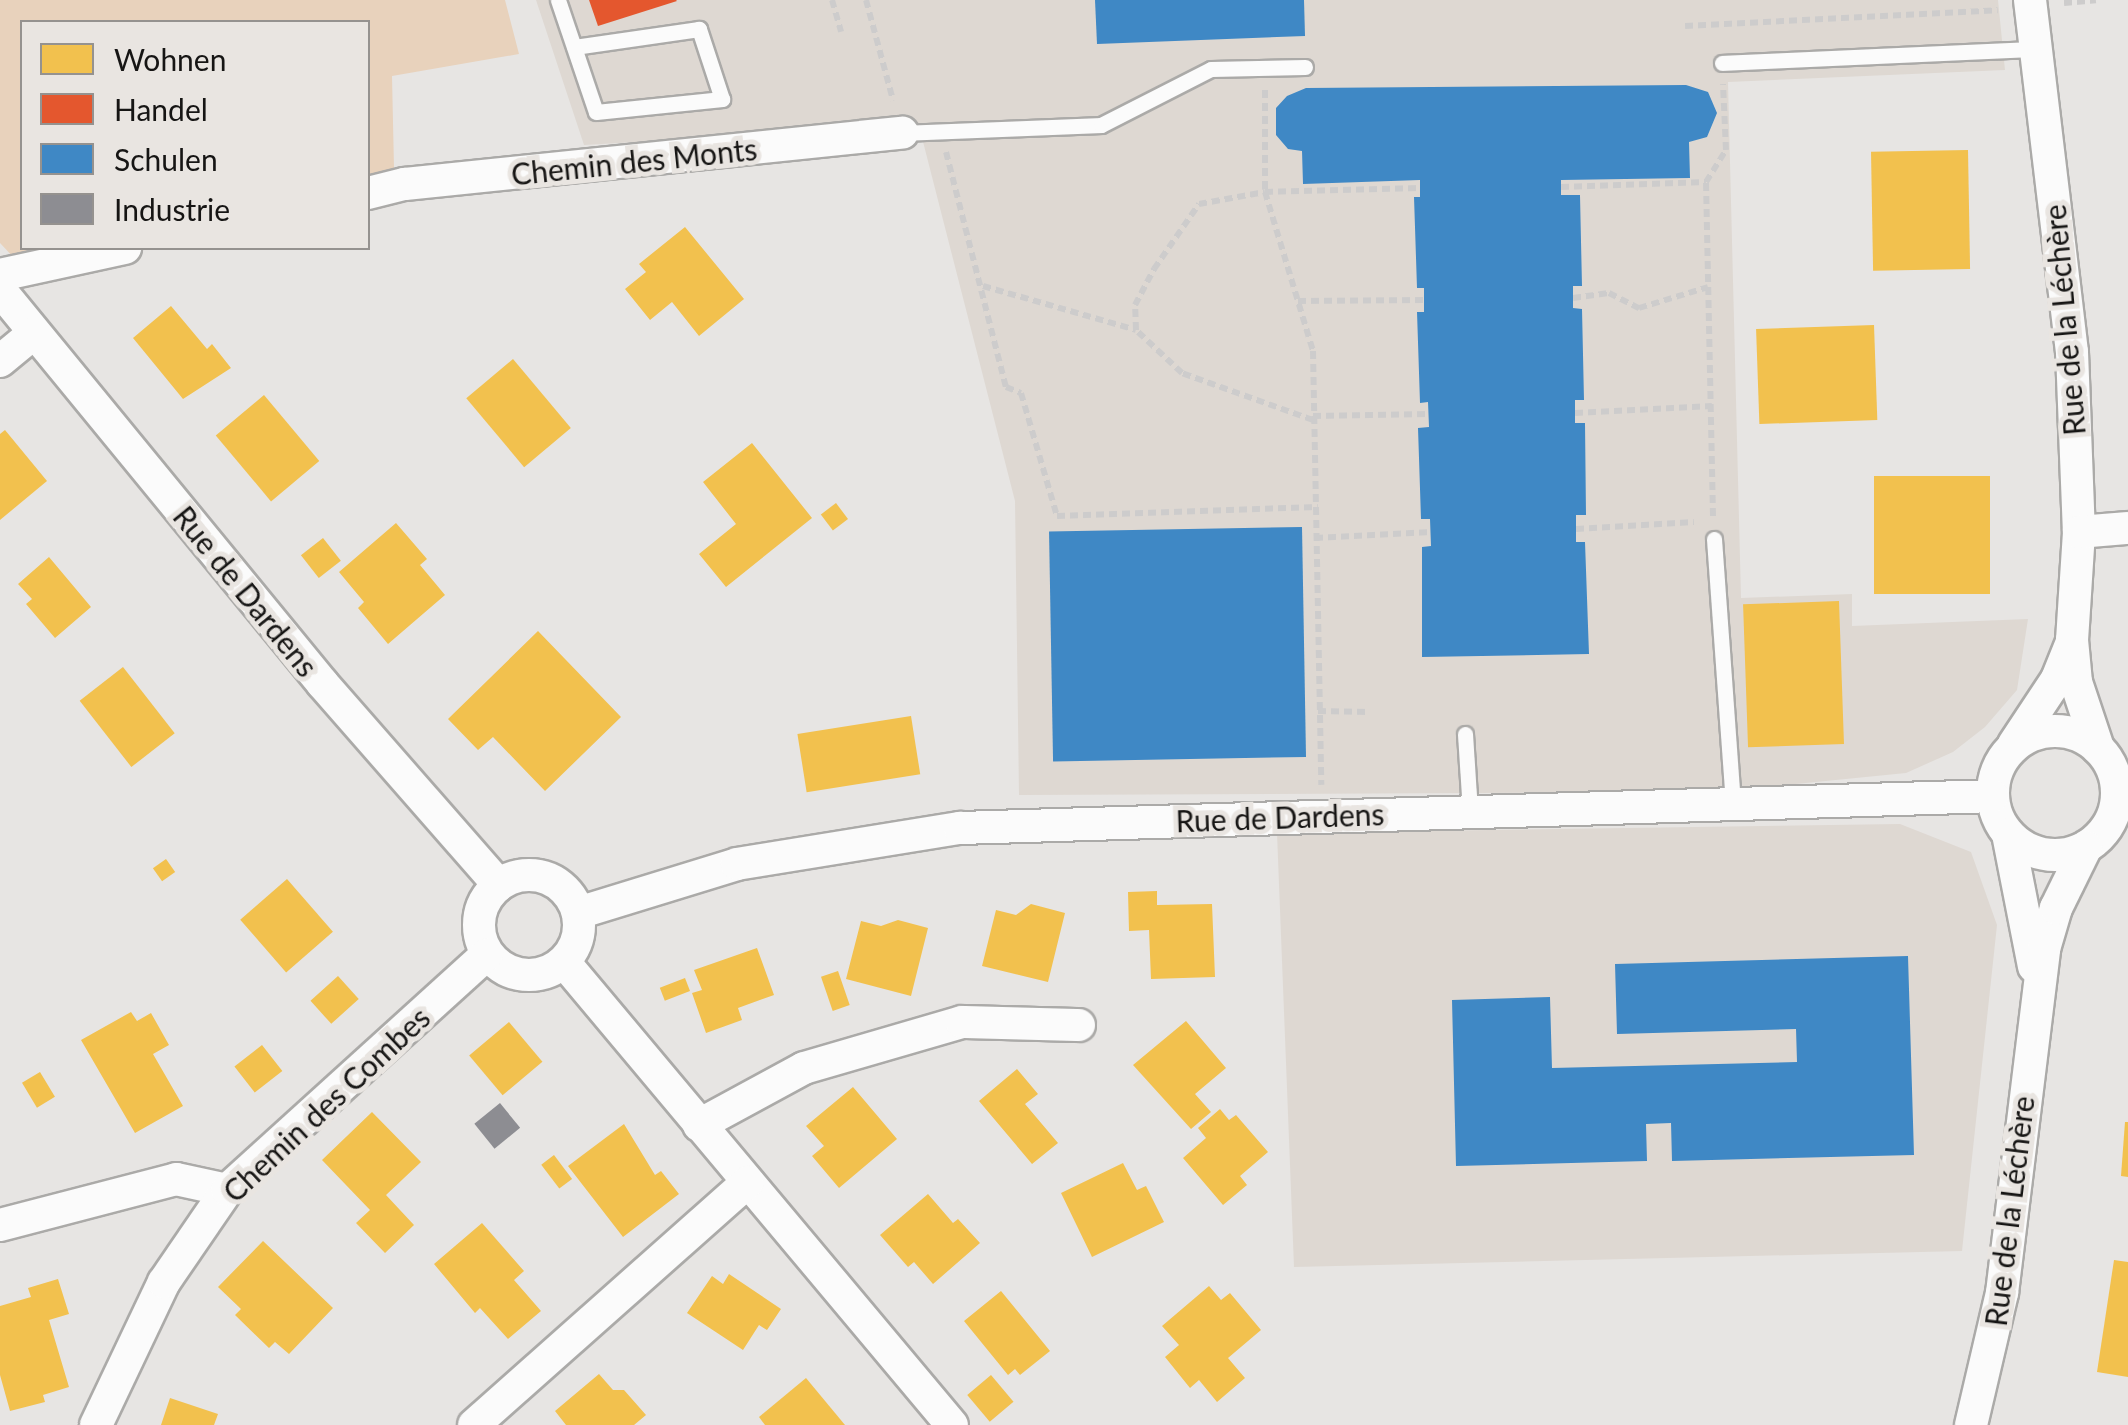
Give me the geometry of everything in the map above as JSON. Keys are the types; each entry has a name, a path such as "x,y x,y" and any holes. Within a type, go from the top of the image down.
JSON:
{"street":[{"name":"Rue de la Léchère","path":"2018,5 2036,49 2072,352 2079,532 2072,640 2076,682 2110,757"},
{"name":"Chemin des Monts","path":"370,193 405,184 902,133"},
{"path":"0,276 116,250"},
{"name":"Rue de Dardens","path":"0,290 323,684 499,885"},
{"path":"0,361 34,333"},
{"path":"2079,532 2128,528"},
{"name":"Rue de la Léchère","path":"2010,749 2036,716 2072,640"},
{"path":"2092,843 2117,804 2118,785 2110,757 2066,731 2046,731 2010,749 1996,771 1992,796 2008,834 2044,854 2064,854 2092,843 2128,824"},
{"name":"Rue de Dardens","path":"578,913 738,864 960,828 1733,801 1992,796"},
{"name":"Rue de la Léchère","path":"2008,834 2025,904 2037,995"},
{"name":"Rue de la Léchère","path":"1971,1425 2002,1294 2037,995 2056,908 2092,843"},
{"path":"520,876 544,877 565,890 578,913 580,931 564,962 545,974 524,976 503,969 488,954 480,936 479,917 486,900 499,885 520,876"},
{"name":"Chemin des Combes","path":"96,1425 164,1282 228,1190 488,954"},
{"path":"564,962 952,1425"},
{"path":"699,1124 804,1068 962,1022 1079,1025"},
{"path":"0,1225 176,1178 228,1190"},
{"path":"474,1425 748,1182"}],"lane":[{"path":"558,0 596,112 722,99 699,28 574,47"},
{"path":"1722,63 2036,49"},
{"path":"902,133 1101,126 1210,69 1305,67"},
{"path":"1714,540 1733,801"},
{"path":"1464,734 1470,811"}],"path":[{"path":"832,0 841,32"},
{"path":"866,0 902,133"},
{"path":"2064,3 2096,0"},
{"path":"1685,26 2018,5"},
{"path":"1576,529 1713,521 1706,182 1726,150 1722,63"},
{"path":"1265,68 1265,192 1312,352 1319,507 1315,538 1321,791"},
{"path":"941,132 1006,387 1021,393 1057,516 1319,507"},
{"path":"1561,187 1706,182"},
{"path":"1136,330 1135,305 1154,269 1200,204 1265,192 1420,188"},
{"path":"982,286 1136,330 1182,372 1313,418 1428,414"},
{"path":"1572,298 1609,293 1639,308 1708,288"},
{"path":"1298,301 1424,300"},
{"path":"1575,413 1712,406"},
{"path":"1315,538 1431,532"},
{"path":"1318,711 1370,712"}],"shaded area":[{"path":"0,0 505,0 519,54 392,76 394,168 370,174 370,20 20,20 20,250 63,250 17,261 0,243"},
{"path":"536,0 1998,0 2005,70 1728,82 1741,598 1852,594 1852,626 2028,619 2017,690 1985,727 1953,752 1906,773 1717,792 1019,795 1015,501 919,126 584,145"},
{"path":"1900,824 1971,852 1997,925 1962,1251 1294,1267 1277,833"}],"building: Wohnen":[{"path":"1968,150 1970,269 1873,271 1871,152"},
{"path":"685,227 744,299 699,336 672,302 650,320 625,289 646,272 639,264"},
{"path":"171,306 207,349 212,344 231,368 183,399 133,338"},
{"path":"1874,325 1877,420 1759,424 1756,329"},
{"path":"513,359 571,428 524,467 466,398"},
{"path":"264,395 319,461 271,501 216,435"},
{"path":"5,430 47,481 0,520 0,434"},
{"path":"752,443 812,518 726,587 699,554 736,524 703,482"},
{"path":"1874,476 1990,476 1990,594 1874,594"},
{"path":"836,503 848,519 833,530 821,514"},
{"path":"396,523 427,559 420,565 445,595 388,644 358,608 364,602 339,572"},
{"path":"323,538 341,561 319,578 301,555"},
{"path":"49,557 91,607 55,638 26,604 32,599 18,584"},
{"path":"1839,601 1844,744 1748,747 1743,604"},
{"path":"538,631 621,717 545,791 493,737 478,750 448,719"},
{"path":"123,667 175,733 131,767 80,701"},
{"path":"911,716 920,774 807,792 797,734"},
{"path":"166,859 175,872 162,881 153,868"},
{"path":"287,879 333,932 286,973 240,920"},
{"path":"1157,891 1157,905 1212,904 1215,977 1151,979 1149,930 1129,931 1128,892"},
{"path":"1031,904 1065,913 1048,982 982,966 996,910 1016,915"},
{"path":"898,920 928,928 911,996 846,979 861,921 881,926"},
{"path":"757,948 774,995 738,1008 742,1020 706,1033 692,993 702,990 694,970"},
{"path":"838,971 850,1005 833,1011 821,977"},
{"path":"338,976 359,999 331,1024 311,1001"},
{"path":"685,978 690,991 665,1001 660,988"},
{"path":"131,1012 137,1021 151,1013 169,1045 153,1054 183,1106 135,1133 81,1040"},
{"path":"1186,1021 1226,1068 1195,1094 1211,1112 1191,1129 1133,1065"},
{"path":"509,1022 542,1062 503,1095 469,1055"},
{"path":"262,1045 282,1071 255,1093 234,1067"},
{"path":"1017,1069 1038,1094 1025,1104 1058,1143 1032,1164 979,1101"},
{"path":"40,1072 55,1097 37,1108 22,1083"},
{"path":"853,1087 897,1139 839,1188 812,1156 824,1146 806,1126"},
{"path":"1220,1109 1229,1120 1236,1115 1268,1152 1240,1176 1247,1185 1223,1205 1183,1158 1206,1138 1198,1128"},
{"path":"372,1112 421,1162 386,1195 414,1225 385,1253 356,1223 370,1210 322,1160"},
{"path":"2128,1122 2128,1177 2121,1176"},
{"path":"624,1124 655,1175 661,1171 679,1194 623,1237 568,1166"},
{"path":"554,1155 572,1179 559,1189 541,1165"},
{"path":"1123,1163 1137,1190 1146,1186 1164,1222 1092,1257 1061,1193"},
{"path":"928,1194 953,1223 958,1219 980,1243 933,1284 914,1262 908,1267 880,1235"},
{"path":"482,1223 524,1271 514,1280 541,1311 508,1339 480,1308 475,1313 434,1264"},
{"path":"263,1241 333,1308 289,1354 275,1342 269,1348 235,1315 241,1309 218,1287"},
{"path":"2114,1260 2128,1262 2128,1377 2097,1372"},
{"path":"729,1274 781,1309 767,1330 759,1325 743,1350 687,1313 712,1276 723,1284"},
{"path":"58,1279 69,1314 49,1320 69,1387 43,1395 45,1402 10,1411 0,1375 0,1306 31,1297 28,1288"},
{"path":"1209,1286 1221,1300 1230,1293 1261,1330 1228,1358 1245,1378 1217,1402 1199,1380 1190,1388 1165,1357 1179,1345 1162,1326"},
{"path":"1001,1291 1050,1351 1020,1375 1015,1369 1008,1375 964,1321"},
{"path":"599,1374 613,1390 624,1390 646,1415 634,1425 566,1425 555,1411"},
{"path":"991,1375 1013,1402 990,1422 967,1395"},
{"path":"806,1378 845,1425 765,1425 759,1417"},
{"path":"170,1398 218,1414 214,1425 161,1425"}],"building: Handel":[{"path":"589,0 676,0 677,1 598,26"}],"building: Schulen":[{"path":"1095,0 1304,0 1305,36 1097,44"},
{"path":"1686,85 1708,92 1717,113 1707,137 1689,142 1690,178 1561,180 1561,195 1580,195 1582,286 1573,286 1573,308 1582,309 1584,400 1575,400 1575,423 1585,423 1586,515 1576,515 1576,542 1585,542 1589,654 1422,657 1422,547 1431,546 1430,519 1421,519 1418,428 1429,427 1428,402 1420,403 1417,312 1424,312 1424,288 1417,288 1414,197 1420,197 1420,180 1303,184 1302,151 1288,149 1276,135 1276,108 1287,96 1306,88"},
{"path":"1302,527 1306,757 1053,761 1049,531"},
{"path":"1908,956 1914,1155 1672,1161 1671,1123 1646,1124 1647,1161 1456,1166 1452,1000 1550,997 1552,1068 1797,1062 1796,1029 1617,1034 1615,964"}],"building: Industrie":[{"path":"500,1103 520,1128 494,1149 474,1124"}]}
